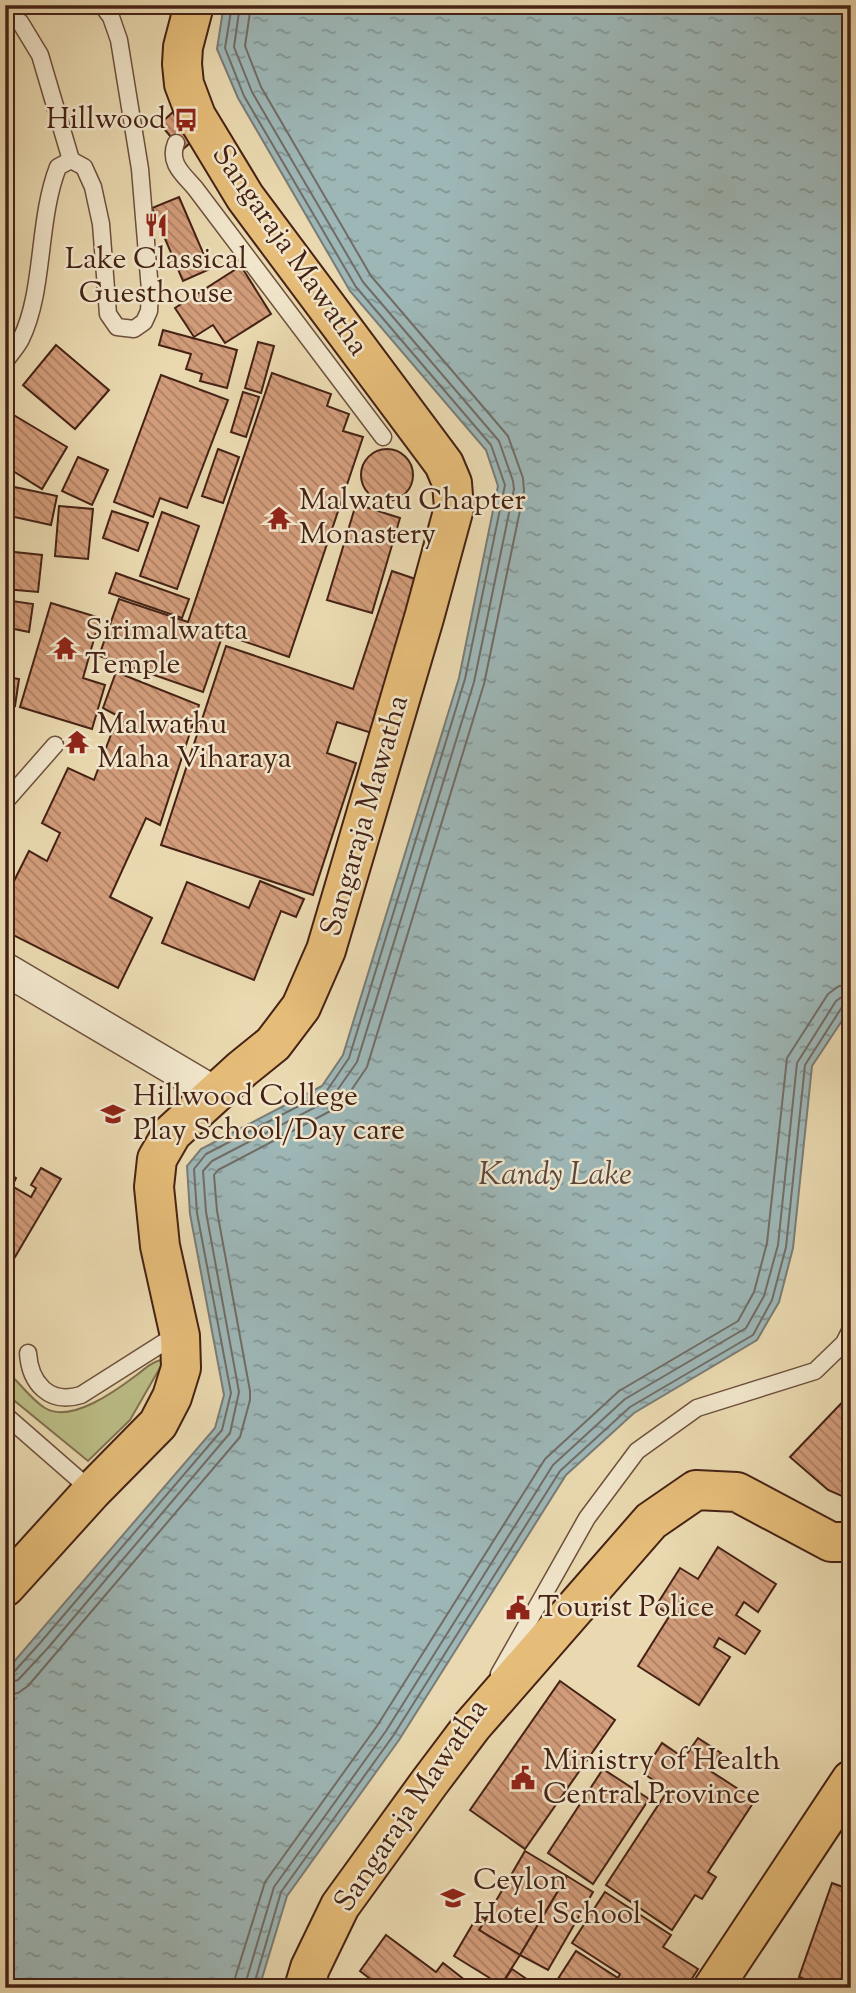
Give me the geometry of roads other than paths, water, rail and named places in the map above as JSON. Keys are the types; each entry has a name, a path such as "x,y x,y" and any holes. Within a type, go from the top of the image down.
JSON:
{"main road":[{"name":"Sangaraja Mawatha","path":"12,1573 158,1424 172,1397 181,1368 180,1336 160,1246 154,1187 158,1159 172,1133 272,1044 301,1007 326,950 425,618 454,508 452,483 444,464 245,197 186,128 183,47 194,5"},
{"path":"472,1726 651,1521 696,1490 737,1492 831,1542 851,1542"},
{"name":"Sangaraja Mawatha","path":"304,1988 310,1968 340,1906 472,1726"},
{"path":"713,1988 849,1789"}],"street":[{"path":"5,969 215,1093"}],"lane":[{"path":"5,14 20,22 40,55 71,160 84,167 93,187 101,224 108,314 117,327 134,329 144,322 149,312 150,289 140,169 119,40 102,5"},
{"path":"186,128 173,155 176,166 383,437"},
{"path":"5,362 21,338 33,300 53,179 58,167 71,160"},
{"path":"5,802 55,746"},
{"path":"851,1095 851,1121"},
{"name":"Sangaraja Mawatha","path":"472,1726 505,1661 587,1518 637,1451 697,1408 815,1371 844,1343 851,1329"},
{"path":"28,1353 29,1366 36,1380 47,1392 67,1399 81,1395 163,1343 180,1336"},
{"path":"5,1415 92,1491"}],"water":[{"name":"Kandy Lake","path":"226,5 851,5 851,1007 812,1066 793,1248 779,1302 757,1340 634,1413 566,1475 399,1740 287,1896 259,1988 5,1988 5,1672 215,1428 224,1395 190,1214 187,1166 201,1149 322,1086 343,1055 459,678 498,486 486,450 350,291 238,98 217,49"}],"place":[{"name":"Hillwood","path":"186,120"},
{"name":"Lake Classical Guesthouse","path":"156,225"},
{"name":"Malwatu Chapter Monastery","path":"279,518"},
{"name":"Sirimalwatta Temple","path":"65,648"},
{"name":"Malwathu Maha Viharaya","path":"77,742"},
{"name":"Hillwood College Play School/Day care","path":"113,1114"},
{"name":"Tourist Police","path":"518,1608"},
{"name":"Ministry of Health Central Province","path":"523,1778"},
{"name":"Ceylon Hotel School","path":"453,1898"}]}
